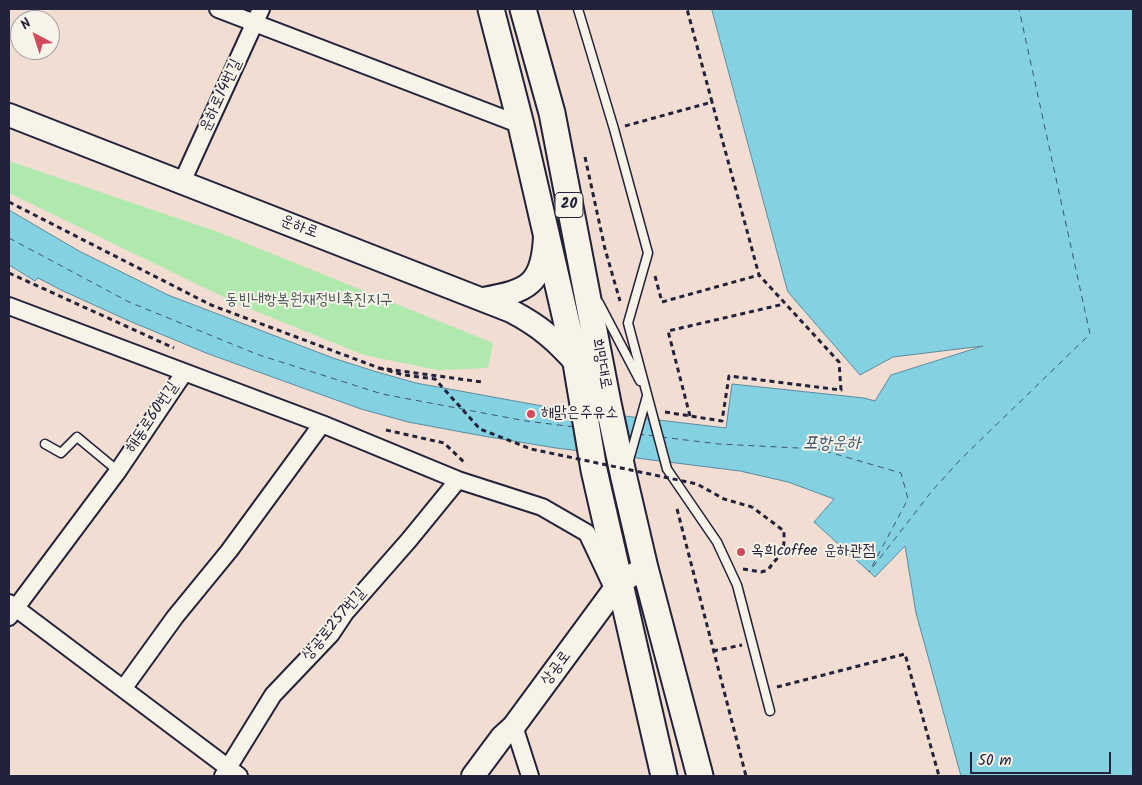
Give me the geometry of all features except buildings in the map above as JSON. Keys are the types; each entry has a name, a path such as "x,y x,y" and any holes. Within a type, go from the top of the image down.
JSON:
{"main road":[{"name":"희망대로","path":"491,9 546,231 576,363 594,470 617,586 664,776"},
{"name":"희망대로","path":"524,9 552,112 582,273 624,478 645,568 700,776"}],"street":[{"path":"218,9 258,16 520,125"},
{"name":"운하로14번길","path":"182,182 258,16"},
{"name":"운하로","path":"9,115 483,299 531,321 559,343 608,403"},
{"path":"483,299 506,295 521,289 532,281 540,270 544,258 546,231"},
{"name":"해동로60번길","path":"11,310 184,373 118,471 11,609"},
{"path":"184,373 322,424 458,480 542,507 587,533 617,586"},
{"path":"123,690 175,617 230,551 322,424"},
{"name":"상공로257번길","path":"230,774 272,695 330,634 345,613 409,540 458,480"},
{"name":"상공로","path":"473,776 502,737 514,726 617,586 645,568"},
{"path":"11,609 123,690 230,774"},
{"path":"514,726 530,776"}],"lane":[{"path":"578,9 648,252 628,323 667,469"},
{"path":"582,273 647,394 624,478"},
{"path":"45,444 61,453 77,436 118,471"},
{"path":"674,485 717,542 728,563 737,585 770,711"}],"path":[{"path":"651,409 722,421 729,376 841,390 839,362 759,275 687,9"},
{"path":"614,129 712,102"},
{"path":"9,202 211,305 378,368 404,375 435,379 480,429 531,449 697,484 724,499 752,507 784,531 784,544 780,556 774,560 768,570 761,572 737,567"},
{"path":"648,252 662,302 759,275"},
{"path":"690,416 668,331 785,304"},
{"path":"378,368 482,382"},
{"path":"667,469 674,485"},
{"path":"667,469 674,485"},
{"path":"674,500 746,776"},
{"path":"713,651 752,643"},
{"path":"764,690 905,654 938,776"}],"green space":[{"name":"동빈내항복원재정비촉진지구","path":"9,161 218,232 493,343 488,368 437,370 364,355 238,304 9,193"}],"water":[{"name":"포항운하","path":"712,9 1133,9 1133,776 961,776 916,613 905,546 875,577 814,522 834,499 788,482 740,471 556,448 408,422 361,409 206,353 127,320 38,278 35,281 9,265 9,210 79,251 168,295 333,358 377,372 416,383 548,407 726,428 732,384 864,398 875,401 891,375 983,346 893,357 860,375 788,292"}],"ferry route":[{"path":"873,567 932,491 961,459 1090,334 1019,9"},
{"path":"9,238 129,302 259,355 382,394 526,421 575,427"},
{"path":"638,434 654,436"},
{"path":"661,437 719,444 818,449 901,473 908,499 869,572"}],"place":[{"name":"해맑은주유소","path":"531,414"},
{"name":"옥희coffee 운하관점","path":"741,552"}]}
